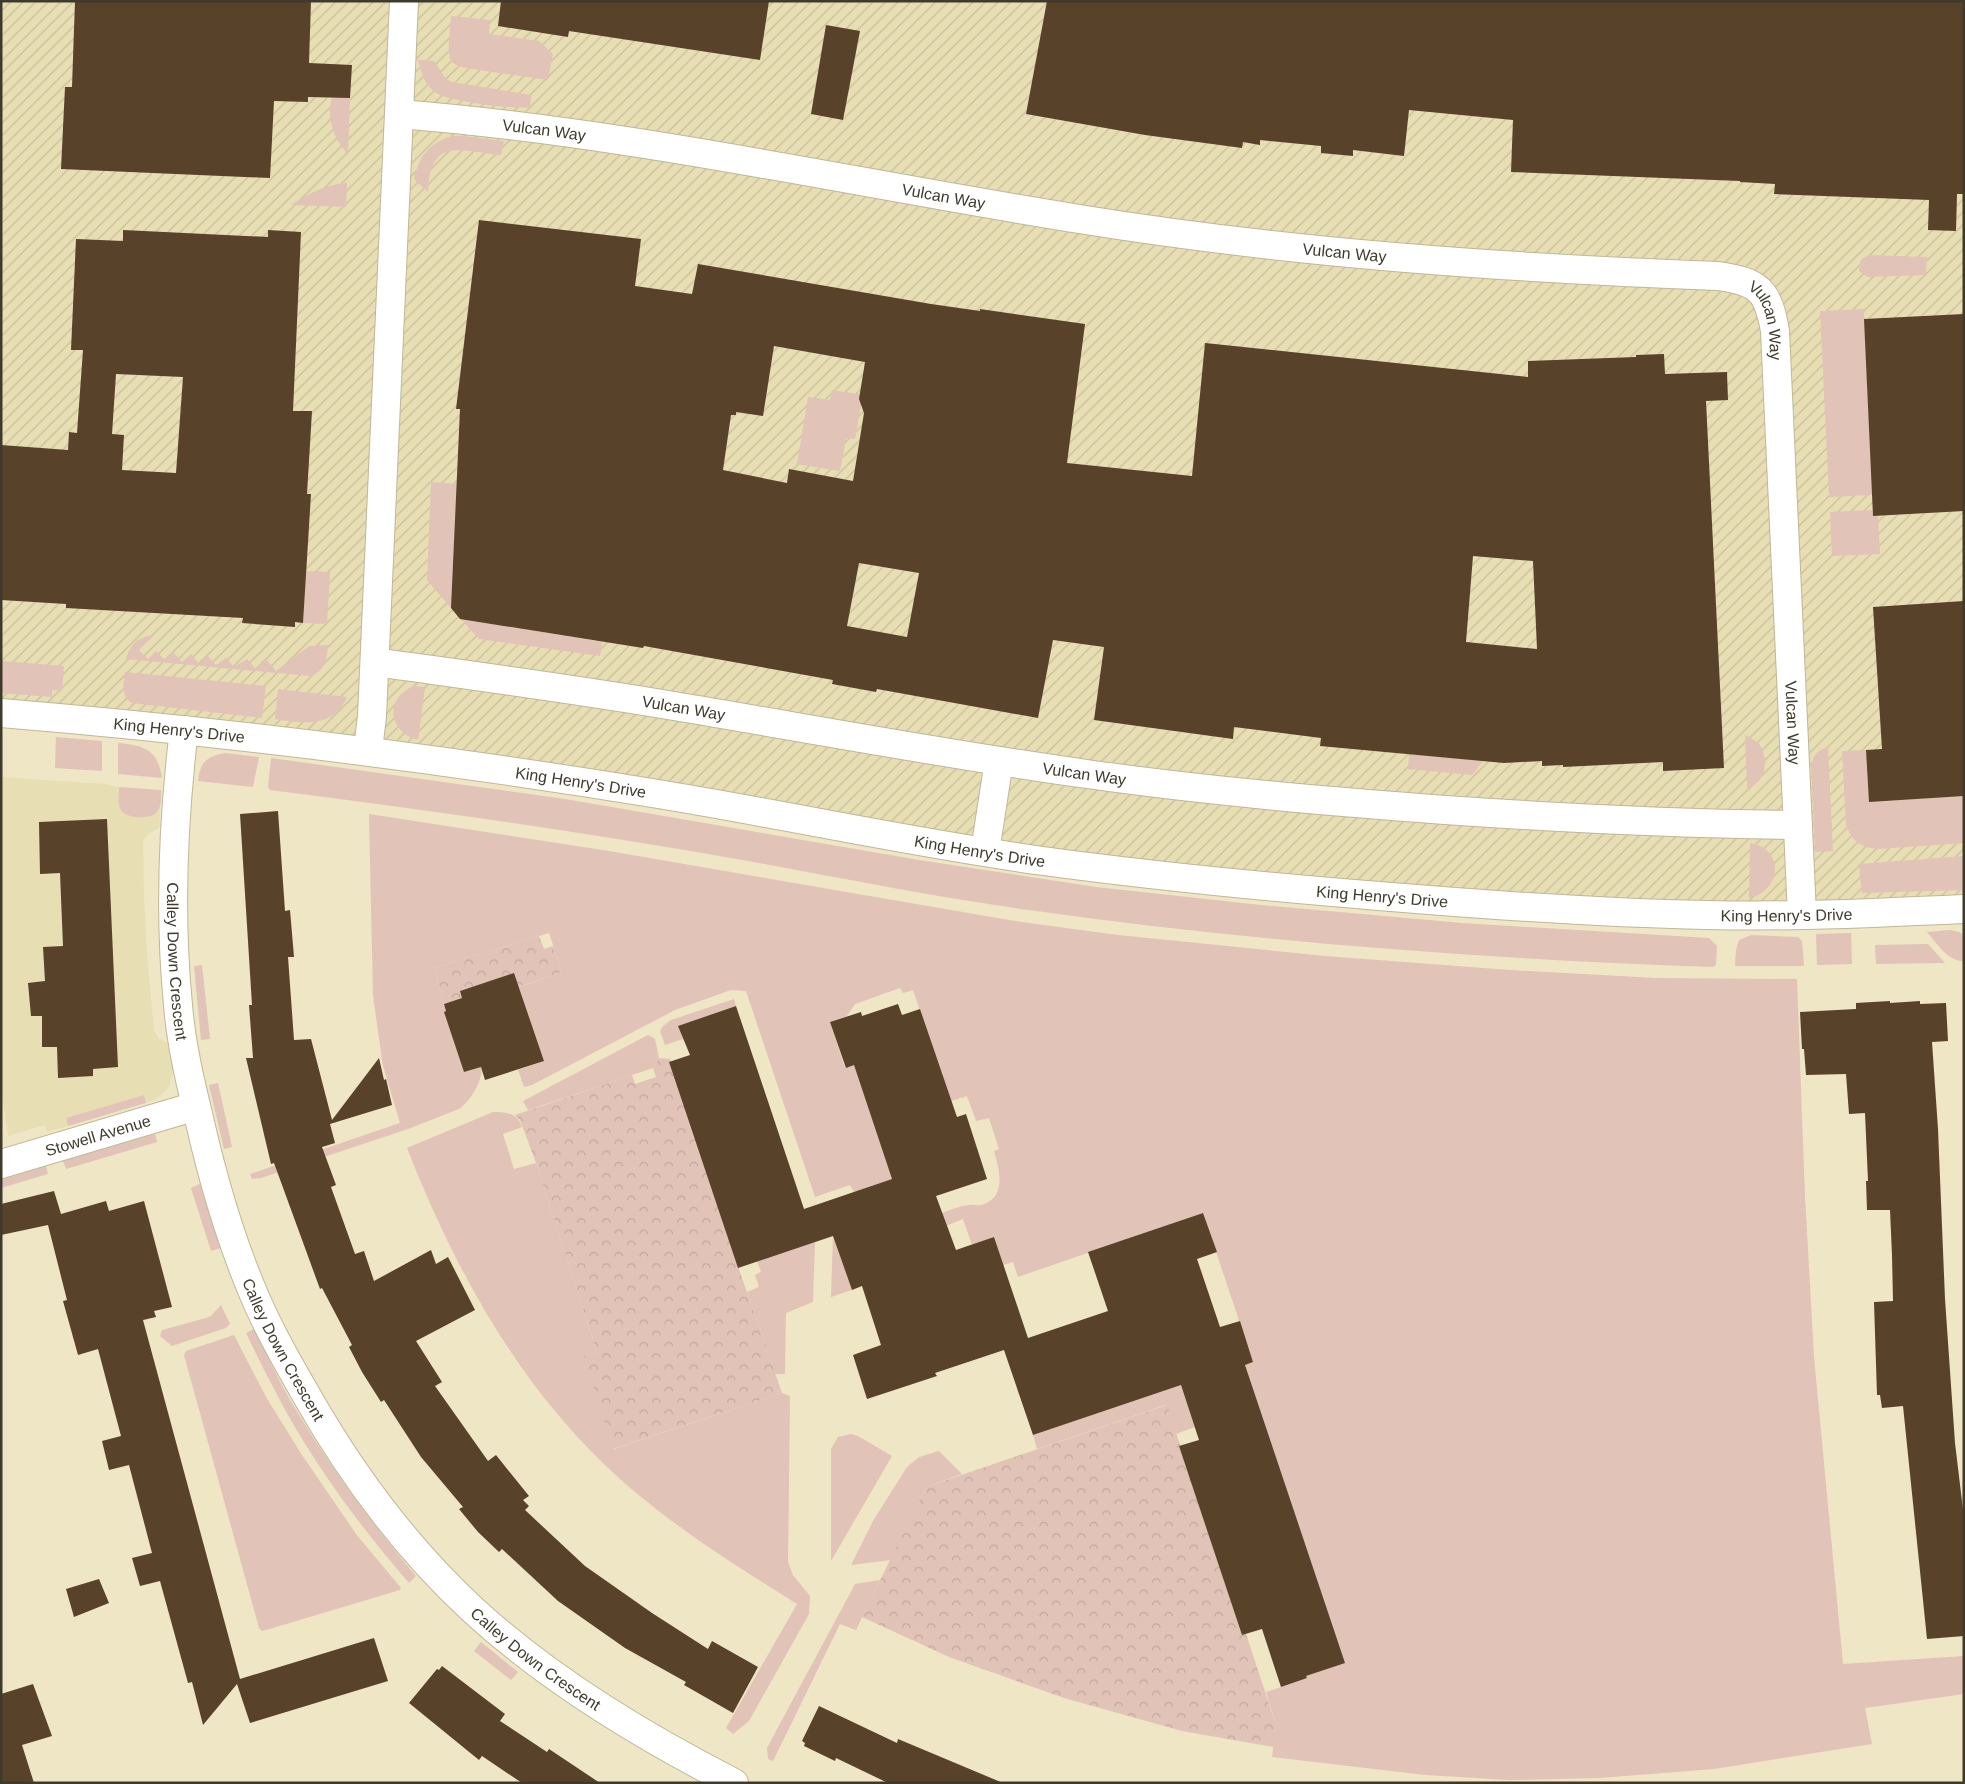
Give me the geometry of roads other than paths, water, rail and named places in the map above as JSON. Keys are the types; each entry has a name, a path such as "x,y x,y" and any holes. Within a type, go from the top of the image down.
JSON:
{"street":[{"path":"368,750 375,662 404,1"},
{"name":"Vulcan Way","path":"399,114 486,122 663,148 1072,218 1172,232 1324,250 1442,261 1718,276 1734,278 1753,286 1767,298 1775,331 1802,915"},
{"name":"Vulcan Way","path":"375,662 560,687 999,761 1184,786 1324,801 1587,820 1676,824 1798,825"},
{"name":"King Henry's Drive","path":"1,713 368,750 657,794 1044,861 1153,874 1441,901 1594,911 1709,915 1802,915 1964,910"},
{"name":"Calley Down Crescent","path":"184,730 174,827 173,918 182,1042 196,1106 224,1211 240,1260 264,1319 319,1418 369,1492 415,1550 473,1610 547,1669 650,1737 734,1783"},
{"path":"985,851 999,761"},
{"name":"Stowell Avenue","path":"1,1164 196,1106"}]}
